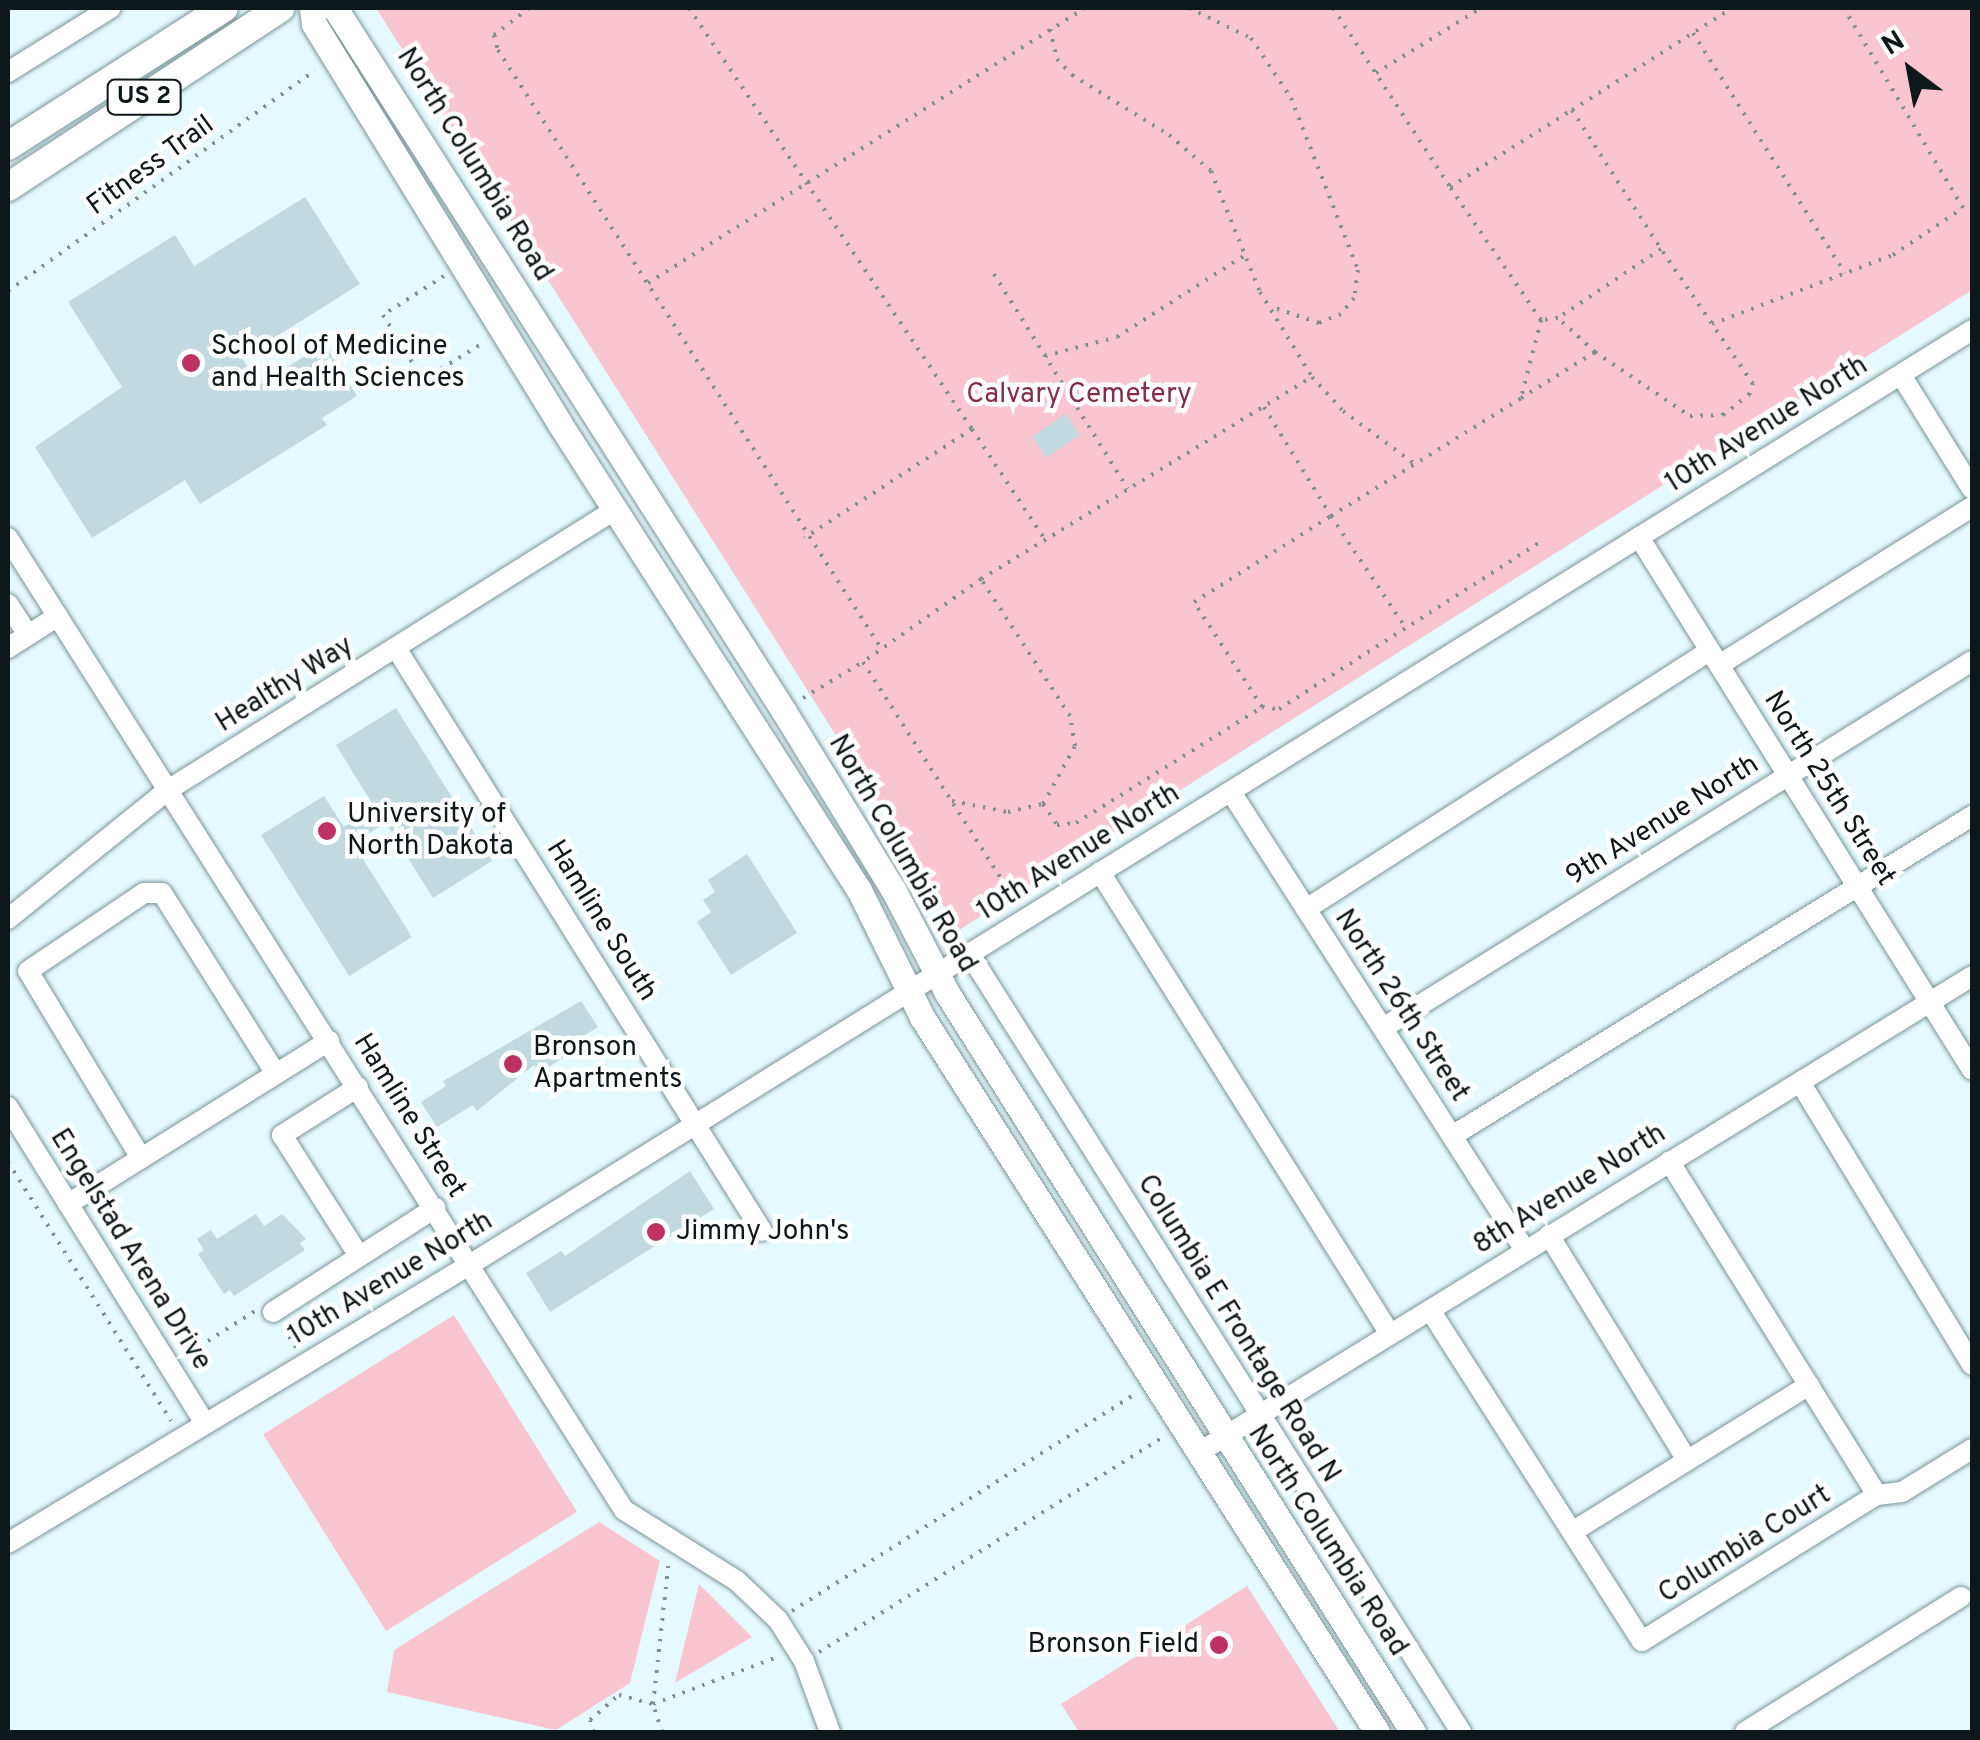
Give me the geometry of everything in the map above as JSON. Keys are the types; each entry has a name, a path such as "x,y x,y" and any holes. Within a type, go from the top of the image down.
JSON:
{"highway":[{"name":"US 2","path":"8,146 224,8"},
{"name":"US 2","path":"8,187 281,8"}],"main road":[{"name":"North Columbia Road","path":"312,8 314,24 548,404 860,890 908,991 1377,1732"},
{"name":"North Columbia Road","path":"335,8 783,710 894,891 937,974 1413,1732"}],"street":[{"path":"8,72 97,11"},
{"name":"10th Avenue North","path":"8,1543 470,1264 1972,330"},
{"path":"1901,375 1972,489"},
{"path":"1306,909 1715,658 1972,506"},
{"name":"Healthy Way","path":"8,919 168,790 605,516"},
{"name":"North 25th Street","path":"1639,537 1972,1070"},
{"name":"Hamline Street","path":"8,538 624,1510 737,1581 778,1620 800,1656 830,1732"},
{"path":"8,604 28,635"},
{"path":"8,648 58,616"},
{"name":"Hamline South","path":"396,648 762,1230"},
{"name":"9th Avenue North","path":"1383,1028 1972,661"},
{"name":"North 26th Street","path":"1230,792 1525,1250"},
{"path":"1452,1136 1972,816"},
{"path":"1100,872 1390,1334"},
{"path":"141,1158 28,971 144,893 162,893 276,1074"},
{"name":"Columbia E Frontage Road N","path":"969,953 1461,1732"},
{"name":"8th Avenue North","path":"1198,1453 1972,976"},
{"path":"68,1204 329,1041"},
{"path":"1800,1082 1972,1365"},
{"path":"358,1088 282,1135 359,1256"},
{"name":"Engelstad Arena Drive","path":"8,1107 206,1423"},
{"name":"Columbia Court","path":"1430,1310 1642,1642 1877,1494 1669,1161"},
{"path":"273,1312 435,1208"},
{"path":"1548,1235 1687,1460"},
{"path":"1572,1532 1809,1385"},
{"path":"1877,1494 1902,1492 1972,1449"},
{"path":"1745,1732 1962,1597"}],"path":[{"path":"530,8 494,35 498,50 648,283 804,538 878,646"},
{"path":"689,8 803,184 1045,539"},
{"path":"648,283 1085,8"},
{"path":"1189,8 1251,38 1292,98 1358,270 1354,298 1341,314 1319,323 1298,320 1268,304"},
{"path":"1333,8 1541,320 1520,398"},
{"path":"1376,73 1481,8"},
{"path":"1450,187 1732,8"},
{"path":"1712,324 1893,255 1963,208 1844,8"},
{"path":"1050,30 1056,59 1072,76 1169,135 1212,171 1268,304 1312,377 1343,411 1414,464"},
{"path":"1693,33 1845,273"},
{"name":"Fitness Trail","path":"8,291 315,69"},
{"path":"1558,318 1595,352 1690,416 1723,414 1749,395 1753,384 1572,110"},
{"path":"1541,320 1558,318 1661,249"},
{"path":"1045,356 1117,336 1247,254"},
{"path":"448,274 382,314 424,380 490,339"},
{"path":"994,274 1128,489"},
{"path":"1262,707 1194,602 1595,352"},
{"path":"783,710 862,662 878,646 981,579 1312,377"},
{"path":"1264,406 1406,628"},
{"path":"804,538 972,429"},
{"path":"1043,804 1057,825 1076,823 1262,707 1279,709 1543,540"},
{"path":"952,801 1008,812 1043,804 1075,746 1070,716 981,579"},
{"path":"862,662 1026,918"},
{"path":"8,1162 182,1437"},
{"path":"778,1620 1143,1388"},
{"path":"592,1732 590,1720 619,1694 653,1704 800,1656 1171,1432"},
{"path":"662,1732 653,1704 674,1539"}],"green space":[{"name":"Calvary Cemetery","path":"376,8 1972,8 1972,290 959,930"},
{"path":"454,1315 577,1512 386,1631 263,1434"},
{"path":"599,1522 660,1561 630,1683 556,1730 387,1692 394,1650"},
{"path":"699,1584 752,1637 675,1683"},
{"name":"Bronson Field","path":"1247,1586 1340,1732 1079,1732 1061,1704"}],"building":[{"name":"School of Medicine and Health Sciences","path":"305,197 360,284 242,358 259,385 324,344 357,396 322,418 327,425 200,504 185,480 92,538 35,447 122,387 68,302 175,235 194,266"},
{"path":"1066,414 1080,435 1046,458 1032,437"},
{"path":"396,708 492,861 433,898 386,823 353,843 412,937 349,976 261,835 324,796 344,827 375,808 336,745"},
{"path":"747,854 797,933 731,975 697,922 711,912 703,900 715,892 708,880"},
{"name":"Bronson Apartments","path":"581,1001 598,1027 564,1048 568,1055 539,1073 534,1065 477,1111 473,1105 437,1127 421,1102 446,1086 443,1081"},
{"path":"690,1171 714,1209 550,1312 526,1273 561,1251 565,1256"},
{"path":"256,1214 264,1226 282,1214 306,1239 300,1243 305,1250 234,1296 230,1290 224,1294 198,1254 204,1250 197,1239 211,1230 217,1239"}],"place":[{"name":"School of Medicine and Health Sciences","path":"191,363"},
{"name":"University of North Dakota","path":"327,831"},
{"name":"Bronson Apartments","path":"513,1064"},
{"name":"Jimmy John's","path":"656,1232"},
{"name":"Bronson Field","path":"1219,1645"}]}
